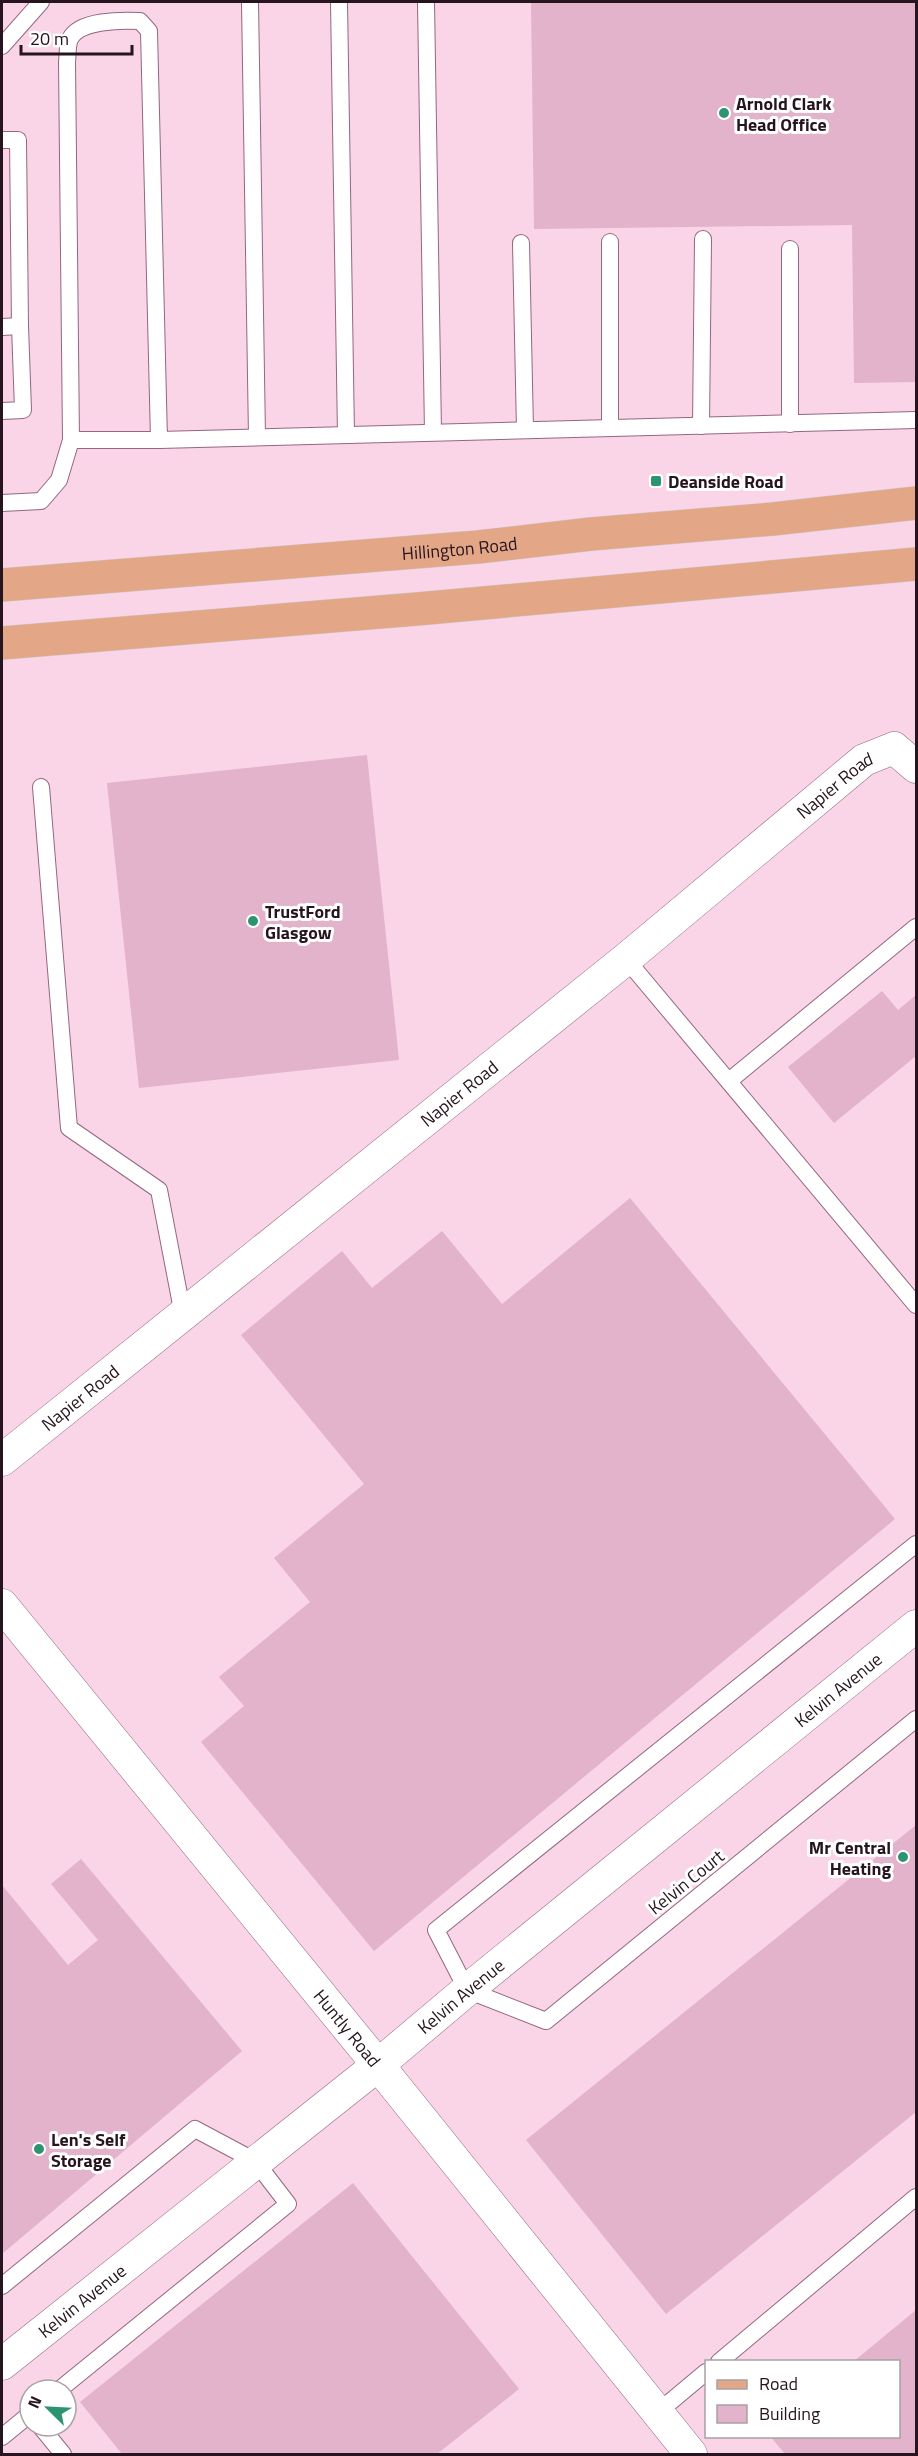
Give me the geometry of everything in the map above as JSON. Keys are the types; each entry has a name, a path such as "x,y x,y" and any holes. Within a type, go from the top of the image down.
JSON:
{"main road":[{"name":"Hillington Road","path":"2,585 478,547 916,503"},
{"path":"2,643 417,609 916,564"}],"street":[{"name":"Napier Road","path":"2,1460 626,959 864,760 894,748 916,767"},
{"name":"Huntly Road","path":"2,1605 378,2065 691,2454"},
{"name":"Kelvin Avenue","path":"2,2364 378,2065 467,1990 916,1626"}],"lane":[{"path":"2,46 41,2"},
{"path":"250,2 257,437"},
{"path":"339,2 346,435"},
{"path":"426,2 433,432"},
{"path":"2,503 41,501 59,480 71,441 66,62 70,39 81,27 123,20 140,21 149,31 159,440"},
{"path":"2,140 18,140 23,410 2,411"},
{"path":"701,426 703,239"},
{"path":"610,242 610,428"},
{"path":"521,243 525,430"},
{"path":"790,249 790,424"},
{"path":"2,327 20,326"},
{"path":"71,441 916,420"},
{"path":"41,787 69,1128 159,1190 183,1315"},
{"path":"729,1082 916,927"},
{"path":"626,959 916,1305"},
{"path":"467,1990 436,1930 916,1544"},
{"name":"Kelvin Court","path":"467,1990 546,2021 916,1719"},
{"path":"2,2286 195,2129 255,2161 288,2204 74,2378"},
{"path":"720,2360 916,2197"},
{"path":"657,2413 705,2373"},
{"path":"2,2437 18,2424"},
{"path":"50,2438 63,2454"}],"shaded area":[{"path":"2,2 916,2 916,2454 2,2454"}],"building":[{"name":"Arnold Clark Head Office","path":"531,2 916,2 916,382 854,383 852,225 534,229"},
{"name":"TrustFord Glasgow","path":"367,755 399,1060 139,1088 107,783"},
{"path":"882,991 898,1010 916,995 916,1056 834,1123 788,1067"},
{"path":"630,1198 895,1519 374,1951 201,1742 244,1706 219,1677 310,1602 274,1558 364,1484 241,1335 342,1251 372,1288 442,1231 502,1304"},
{"path":"916,1825 916,2112 666,2314 526,2140"},
{"path":"81,1859 242,2051 2,2254 2,1885 68,1965 98,1940 51,1884"},
{"path":"353,2183 519,2389 437,2454 122,2454 80,2402"},
{"path":"916,2310 916,2454 785,2454 772,2438 900,2438 900,2360 855,2360"}],"place":[{"name":"Arnold Clark Head Office","path":"724,113"},
{"name":"Deanside Road","path":"656,481"},
{"name":"TrustFord Glasgow","path":"253,921"},
{"name":"Mr Central Heating","path":"903,1857"},
{"name":"Len's Self Storage","path":"39,2149"}]}
